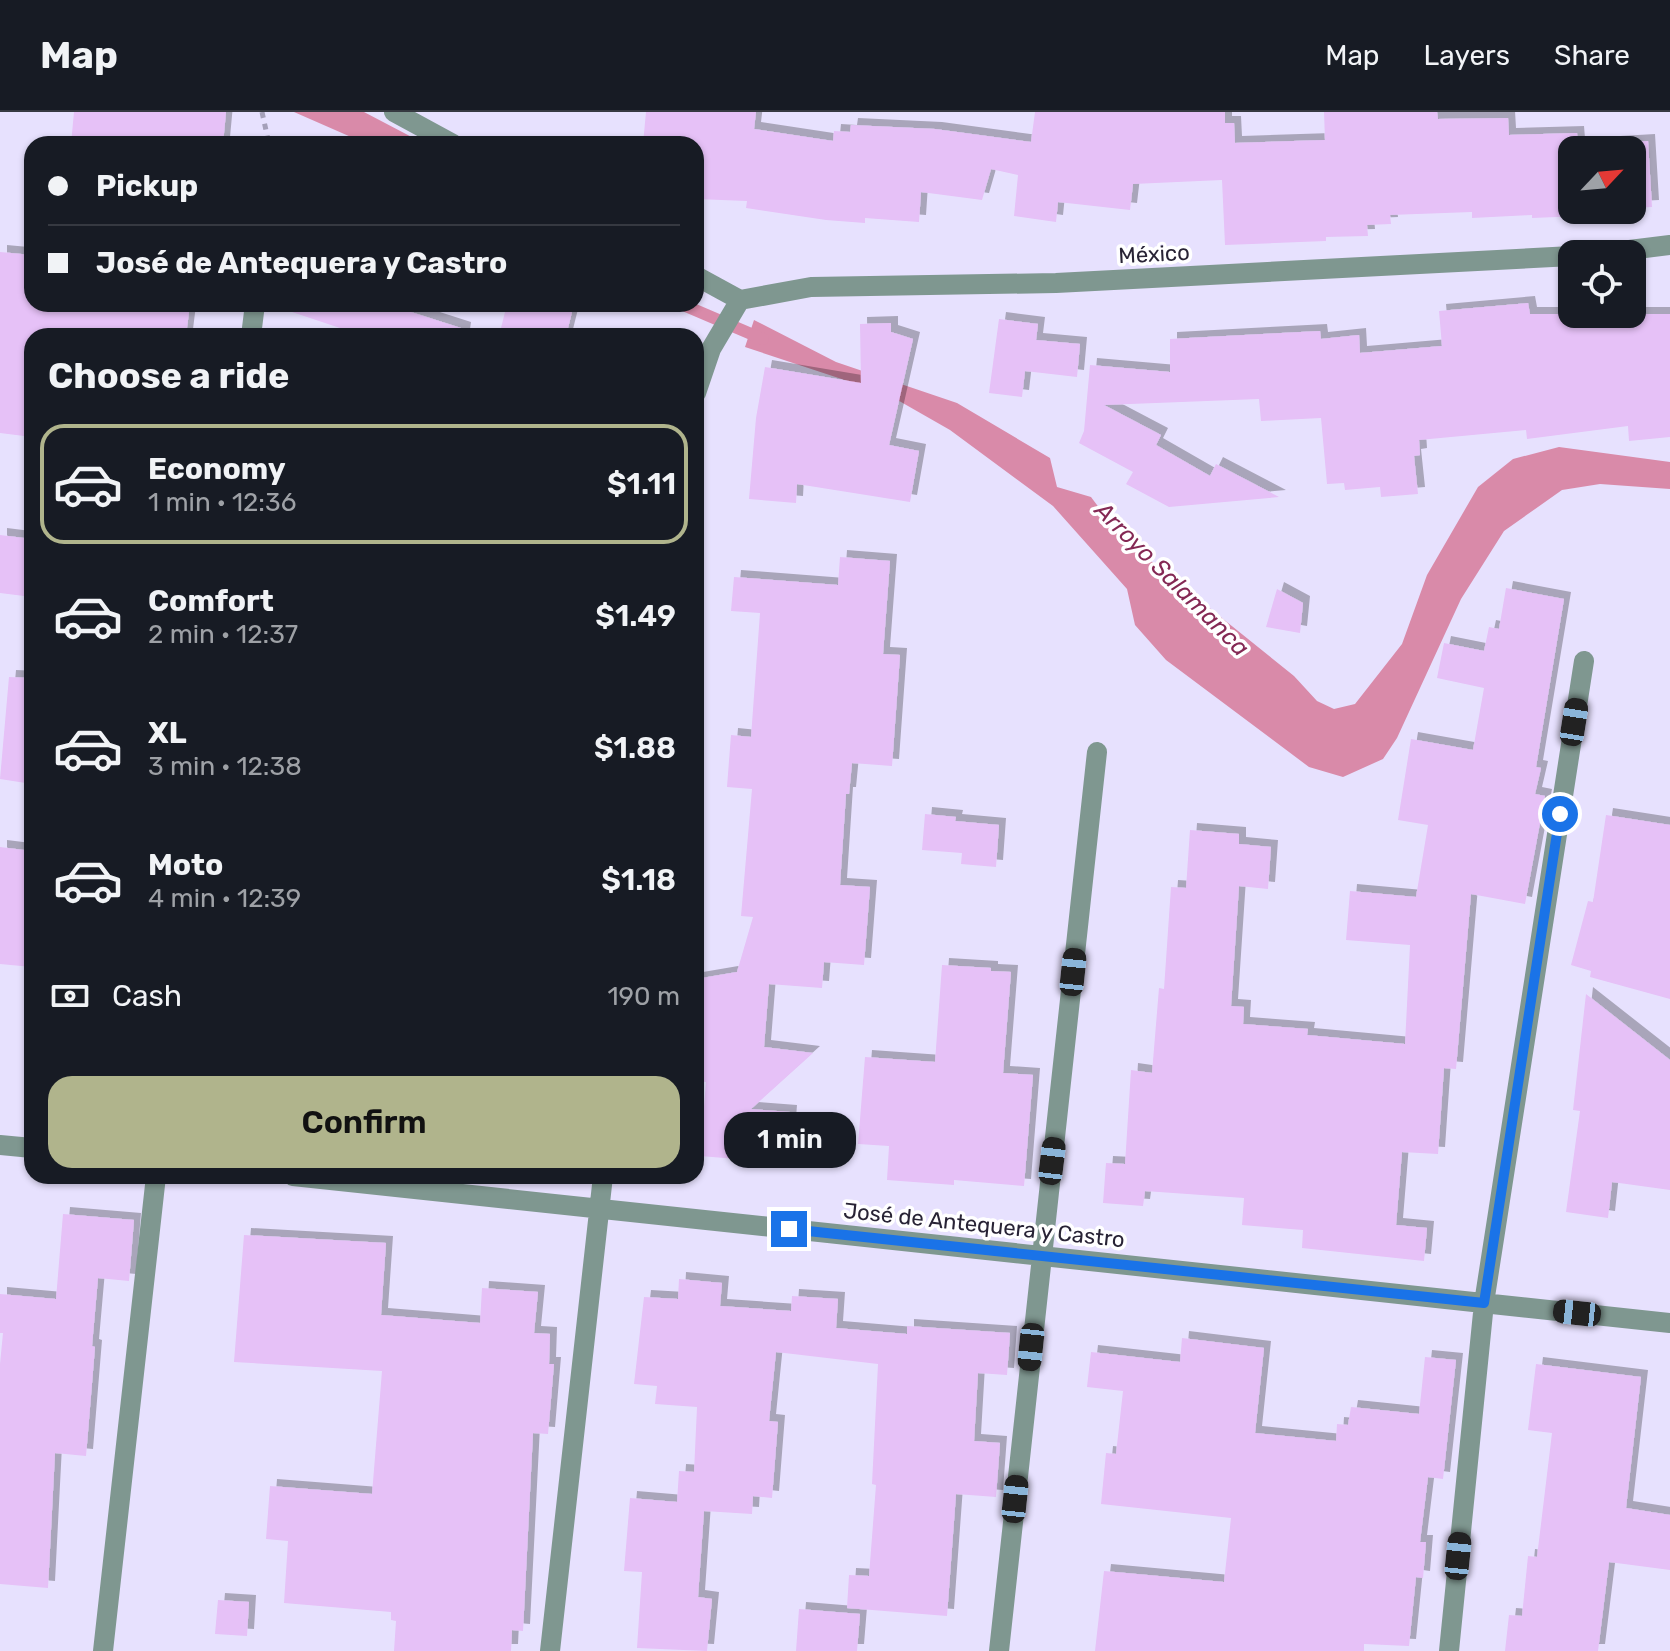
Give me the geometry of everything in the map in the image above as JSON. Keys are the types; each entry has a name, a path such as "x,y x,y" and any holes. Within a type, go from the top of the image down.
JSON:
{"street":[{"path":"394,112 438,136"},
{"path":"1646,248 1670,245"},
{"name":"México","path":"736,307 771,292 811,287 1056,283 1558,257"},
{"path":"704,282 736,307 711,349 704,370"},
{"path":"1449,1651 1484,1303 1584,661"},
{"path":"999,1651 1097,752"},
{"path":"0,1145 24,1147"},
{"path":"103,1651 155,1184"},
{"name":"José de Antequera y Castro","path":"367,1184 1670,1323"},
{"path":"550,1651 602,1184"}],"path":[{"path":"261,113 267,136"}],"water":[{"path":"294,112 364,112 410,136 349,136"},
{"path":"754,320 836,362 957,403 1050,458 1057,487 1091,497 1121,537 1294,676 1317,701 1334,709 1355,704 1402,644 1427,575 1478,487 1513,459 1559,447 1670,462 1670,489 1600,484 1562,490 1504,531 1461,599 1397,738 1383,759 1343,777 1309,767 1166,660 1135,625 1127,589 1053,506 950,430 887,394 745,347"}],"building":[{"path":"74,112 226,112 224,136 72,136"},
{"path":"646,112 756,112 754,129 833,141 834,131 850,132 851,125 935,129 1031,142 1035,112 1225,112 1225,123 1234,123 1235,143 1325,140 1324,112 1437,112 1438,119 1508,118 1509,135 1577,133 1577,136 1558,136 1558,217 1472,218 1472,212 1390,215 1391,224 1367,225 1368,236 1225,245 1222,180 1133,184 1130,210 1058,202 1056,222 1014,216 1018,175 991,169 982,200 921,192 919,222 865,218 865,223 826,220 746,208 747,201 704,199 704,136 644,136"},
{"path":"1646,141 1648,141 1652,207 1646,207"},
{"path":"0,252 24,254 24,312 189,312 187,328 24,328 24,436 0,433"},
{"path":"1528,303 1530,314 1558,314 1558,328 1646,328 1646,314 1670,314 1670,437 1629,441 1628,426 1527,439 1526,430 1419,440 1420,455 1414,456 1418,494 1381,497 1380,487 1345,490 1344,483 1327,484 1321,418 1261,421 1259,399 1104,405 1161,435 1156,445 1210,476 1216,464 1279,497 1169,507 1126,484 1133,472 1079,443 1084,431 1090,365 1170,372 1170,339 1320,331 1321,339 1359,335 1360,353 1442,346 1439,311"},
{"path":"292,312 411,312 461,328 340,328"},
{"path":"505,312 572,312 568,328 501,328"},
{"path":"999,319 1038,324 1036,340 1080,344 1077,377 1025,371 1022,397 989,393"},
{"path":"891,323 891,332 913,339 889,445 919,451 910,502 797,484 796,503 749,499 756,418 765,367 861,383 860,324"},
{"path":"0,535 24,538 24,596 0,593"},
{"path":"840,557 890,561 883,654 900,655 892,766 852,763 849,794 846,794 840,885 870,887 864,965 824,962 822,988 769,984 764,1047 813,1053 751,1109 790,1112 786,1163 704,1156 704,978 737,972 753,917 741,916 752,789 727,787 731,735 751,737 760,613 731,611 734,577 838,585"},
{"path":"1506,588 1564,599 1536,767 1541,768 1535,794 1545,796 1525,904 1471,894 1456,1069 1444,1068 1438,1154 1402,1152 1396,1225 1427,1228 1424,1261 1302,1248 1303,1230 1242,1225 1244,1198 1145,1191 1143,1206 1103,1203 1106,1163 1125,1164 1131,1070 1152,1073 1159,988 1164,989 1171,887 1186,888 1190,830 1239,834 1239,844 1271,847 1268,889 1239,886 1231,1006 1244,1007 1243,1024 1308,1029 1307,1035 1405,1044 1410,945 1346,940 1350,891 1416,897 1428,825 1398,820 1411,739 1473,750 1484,688 1437,678 1444,643 1484,651 1489,627 1499,629"},
{"path":"1277,589 1303,603 1300,633 1266,627"},
{"path":"9,677 24,678 24,783 0,779"},
{"path":"925,814 956,817 955,821 999,825 996,867 961,864 962,853 922,850"},
{"path":"1606,815 1670,825 1670,999 1590,977 1591,971 1571,965 1588,901 1593,902"},
{"path":"0,847 24,850 24,966 0,964"},
{"path":"942,965 1011,972 1003,1073 1033,1075 1024,1186 954,1180 954,1185 887,1180 889,1146 858,1144 865,1057 935,1062"},
{"path":"1586,994 1670,1060 1670,1190 1612,1182 1608,1218 1566,1212 1580,1111 1573,1110"},
{"path":"63,1214 134,1220 129,1281 98,1278 86,1456 55,1453 48,1588 0,1584 0,1364 3,1333 0,1333 0,1294 56,1299"},
{"path":"244,1235 386,1243 381,1315 480,1323 482,1288 538,1292 534,1333 550,1334 549,1364 554,1364 548,1434 533,1433 523,1631 512,1630 511,1651 394,1651 396,1621 391,1620 391,1612 284,1603 288,1541 266,1539 270,1486 372,1494 382,1371 234,1362"},
{"path":"679,1279 722,1283 720,1306 791,1311 792,1296 838,1299 836,1328 907,1334 907,1326 1010,1333 1007,1375 978,1373 974,1441 1000,1443 996,1497 956,1494 947,1616 847,1608 849,1575 869,1576 876,1485 872,1484 878,1364 776,1352 769,1421 778,1422 772,1498 753,1496 752,1514 704,1511 698,1597 712,1599 707,1651 637,1648 642,1572 624,1571 630,1498 677,1502 679,1471 694,1472 697,1407 655,1404 657,1386 634,1384 644,1297 678,1299"},
{"path":"1182,1338 1264,1348 1255,1433 1336,1441 1337,1424 1348,1425 1351,1407 1419,1414 1425,1357 1456,1360 1443,1479 1428,1477 1420,1542 1426,1542 1423,1578 1416,1577 1409,1646 1364,1644 1364,1651 1095,1651 1104,1571 1224,1582 1231,1518 1101,1504 1106,1453 1116,1454 1123,1391 1087,1387 1091,1352 1180,1362"},
{"path":"1536,1364 1641,1377 1626,1508 1670,1515 1670,1570 1609,1562 1598,1651 1505,1651 1509,1615 1522,1616 1528,1556 1537,1557 1552,1433 1528,1430"},
{"path":"218,1600 249,1602 247,1636 215,1634"},
{"path":"799,1609 860,1614 857,1651 796,1651"}],"waterway":[{"name":"Arroyo Salamanca","path":"700,312 763,339"}],"route":[{"path":"789,1229 1484,1303 1560,814"}]}
